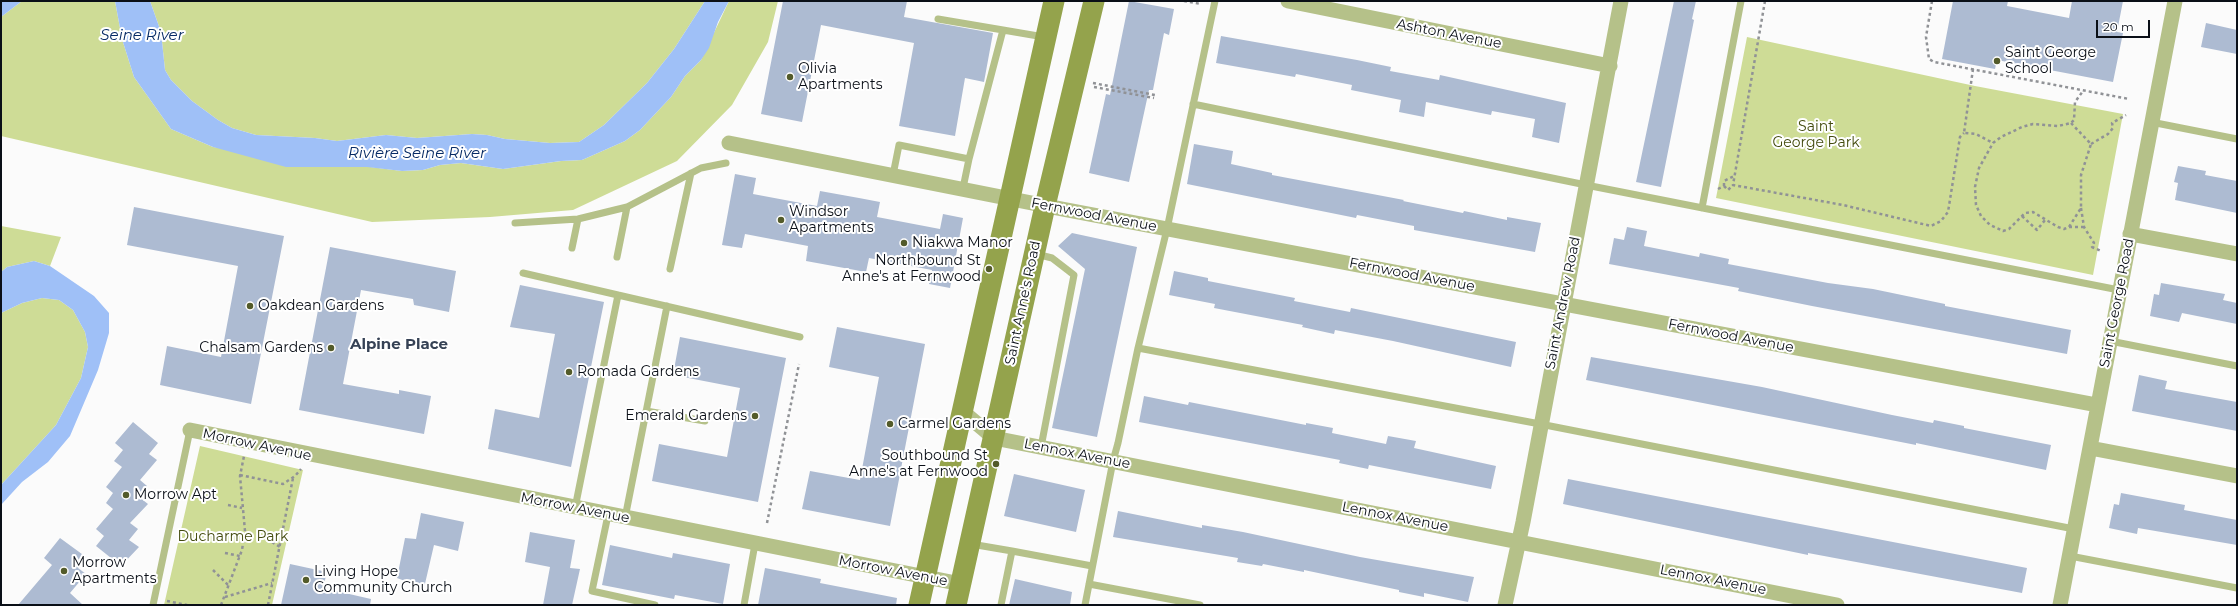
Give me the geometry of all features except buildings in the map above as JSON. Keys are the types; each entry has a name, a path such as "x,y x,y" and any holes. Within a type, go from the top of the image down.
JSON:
{"main road":[{"path":"919,605 1054,1"},
{"name":"Saint Anne's Road","path":"956,605 1034,254 1094,1"}],"street":[{"name":"Ashton Avenue","path":"1288,1 1610,66"},
{"name":"Saint Andrew Road","path":"1505,605 1610,66 1621,1"},
{"name":"Saint George Road","path":"2060,605 2109,340 2175,1"},
{"name":"Fernwood Avenue","path":"729,142 963,188 1045,206 2097,405"},
{"path":"2130,234 2237,254"},
{"name":"Lennox Avenue","path":"962,411 994,438 1837,605"},
{"name":"Morrow Avenue","path":"190,430 608,515 961,584"},
{"path":"2090,448 2237,476"}],"lane":[{"path":"1702,208 1741,1"},
{"path":"1085,605 1112,461 1118,443 1215,4"},
{"path":"938,19 1046,38"},
{"path":"963,188 969,159 1003,30"},
{"path":"1193,104 1586,185 2119,290"},
{"path":"2152,122 2237,139"},
{"path":"893,175 899,145 969,159"},
{"path":"515,223 578,219 627,207 701,168 726,163"},
{"path":"670,269 691,173"},
{"path":"617,257 627,207"},
{"path":"572,248 578,219"},
{"path":"1034,254 1052,258 1074,275 1041,447"},
{"path":"523,273 800,337"},
{"path":"575,508 618,295"},
{"path":"625,518 667,306"},
{"path":"2109,340 2237,366"},
{"path":"1138,348 1540,424 2074,529"},
{"path":"646,411 705,421"},
{"path":"153,605 190,430"},
{"path":"608,515 592,591 655,605"},
{"path":"744,605 755,544"},
{"path":"970,544 1092,566"},
{"path":"1001,605 1012,551"},
{"path":"2070,556 2237,588"},
{"path":"1089,584 1200,605"}],"path":[{"path":"1184,1 1215,4"},
{"path":"1734,176 1724,182 1725,189 1728,190 1732,185 1734,176 1765,1"},
{"path":"1932,1 1926,27 1929,59 1934,62 2129,99"},
{"path":"1732,185 1843,206 1931,226 1941,221 1948,212 1960,137 1964,133 1973,69"},
{"path":"1091,84 1155,97"},
{"path":"2083,91 2075,102 2074,120 2071,123 2058,126 2033,124 2022,127 1992,143 1979,168 1975,187 1976,205 1981,216 1990,225 2003,231 2009,229 2022,216 2033,212 2037,212 2045,220 2064,229 2069,227 2084,228"},
{"path":"2101,251 2092,247 2094,243 2084,228 2081,208 2081,175 2091,144 2108,134 2113,128 2112,123 2126,115"},
{"path":"2071,123 2091,144"},
{"path":"1964,133 1976,134 1992,143"},
{"path":"2069,227 2081,208"},
{"path":"2022,216 2037,230 2045,220"},
{"path":"767,523 799,364"},
{"path":"222,605 240,556 245,531 240,475 244,453"},
{"path":"240,475 283,484 293,478 304,465"},
{"path":"268,605 293,478"},
{"path":"228,505 242,508"},
{"path":"272,542 280,547"},
{"path":"224,553 240,556"},
{"path":"213,570 229,586"},
{"path":"225,597 272,583"},
{"path":"166,605 167,600 187,605"}],"green space":[{"path":"22,1 115,1 122,39 134,77 171,129 213,147 402,171 423,170 440,165 461,163 503,169 561,161 582,160 625,141 640,130 671,97 685,76 701,60 729,1 778,1 768,42 732,105 677,161 573,210 490,217 372,222 1,136 1,17"},
{"path":"150,1 705,1 674,49 647,83 604,125 579,142 550,143 472,134 417,138 386,135 337,141 315,138 256,135 232,128 218,120 192,101 171,80 165,70 161,32"},
{"name":"Saint George Park","path":"1747,37 1975,86 2123,114 2093,275 1716,198"},
{"path":"1,226 61,237 50,266 34,261 7,267 1,272"},
{"path":"42,298 59,300 73,310 85,332 88,347 81,378 56,425 1,485 1,313 22,303"},
{"name":"Ducharme Park","path":"200,446 303,470 272,605 164,605"}],"water":[{"path":"1,1 22,1 1,17"},
{"name":"Seine River","path":"115,1 150,1 161,32 165,70 171,80 192,101 218,120 232,128 256,135 315,138 337,141 386,135 417,138 472,134 550,143 579,142 604,125 647,83 674,49 705,1 729,1 718,22 709,48 701,60 685,76 671,97 640,130 625,141 582,160 561,161 503,169 461,163 440,165 423,170 402,171 367,167 286,167 213,147 171,129 134,77 122,39"},
{"path":"34,261 50,266 94,296 109,313 109,333 98,370 70,436 48,462 22,482 1,505 1,485 56,425 81,378 88,347 85,332 73,310 59,300 42,298 22,303 1,313 1,272 7,267"}],"place":[{"name":"Saint George School","path":"1997,61"},
{"name":"Olivia Apartments","path":"790,77"},
{"name":"Windsor Apartments","path":"781,220"},
{"name":"Niakwa Manor","path":"904,243"},
{"name":"Northbound St Anne's at Fernwood","path":"989,269"},
{"name":"Oakdean Gardens","path":"250,306"},
{"name":"Chalsam Gardens","path":"331,348"},
{"name":"Romada Gardens","path":"569,372"},
{"name":"Emerald Gardens","path":"755,416"},
{"name":"Carmel Gardens","path":"890,424"},
{"name":"Southbound St Anne's at Fernwood","path":"996,464"},
{"name":"Morrow Apt","path":"126,495"},
{"name":"Morrow Apartments","path":"64,571"},
{"name":"Living Hope Community Church","path":"306,580"}],"district":[{"name":"Alpine Place","path":"399,345"}],"water label":[{"name":"Rivière Seine River","path":"417,154"}]}
